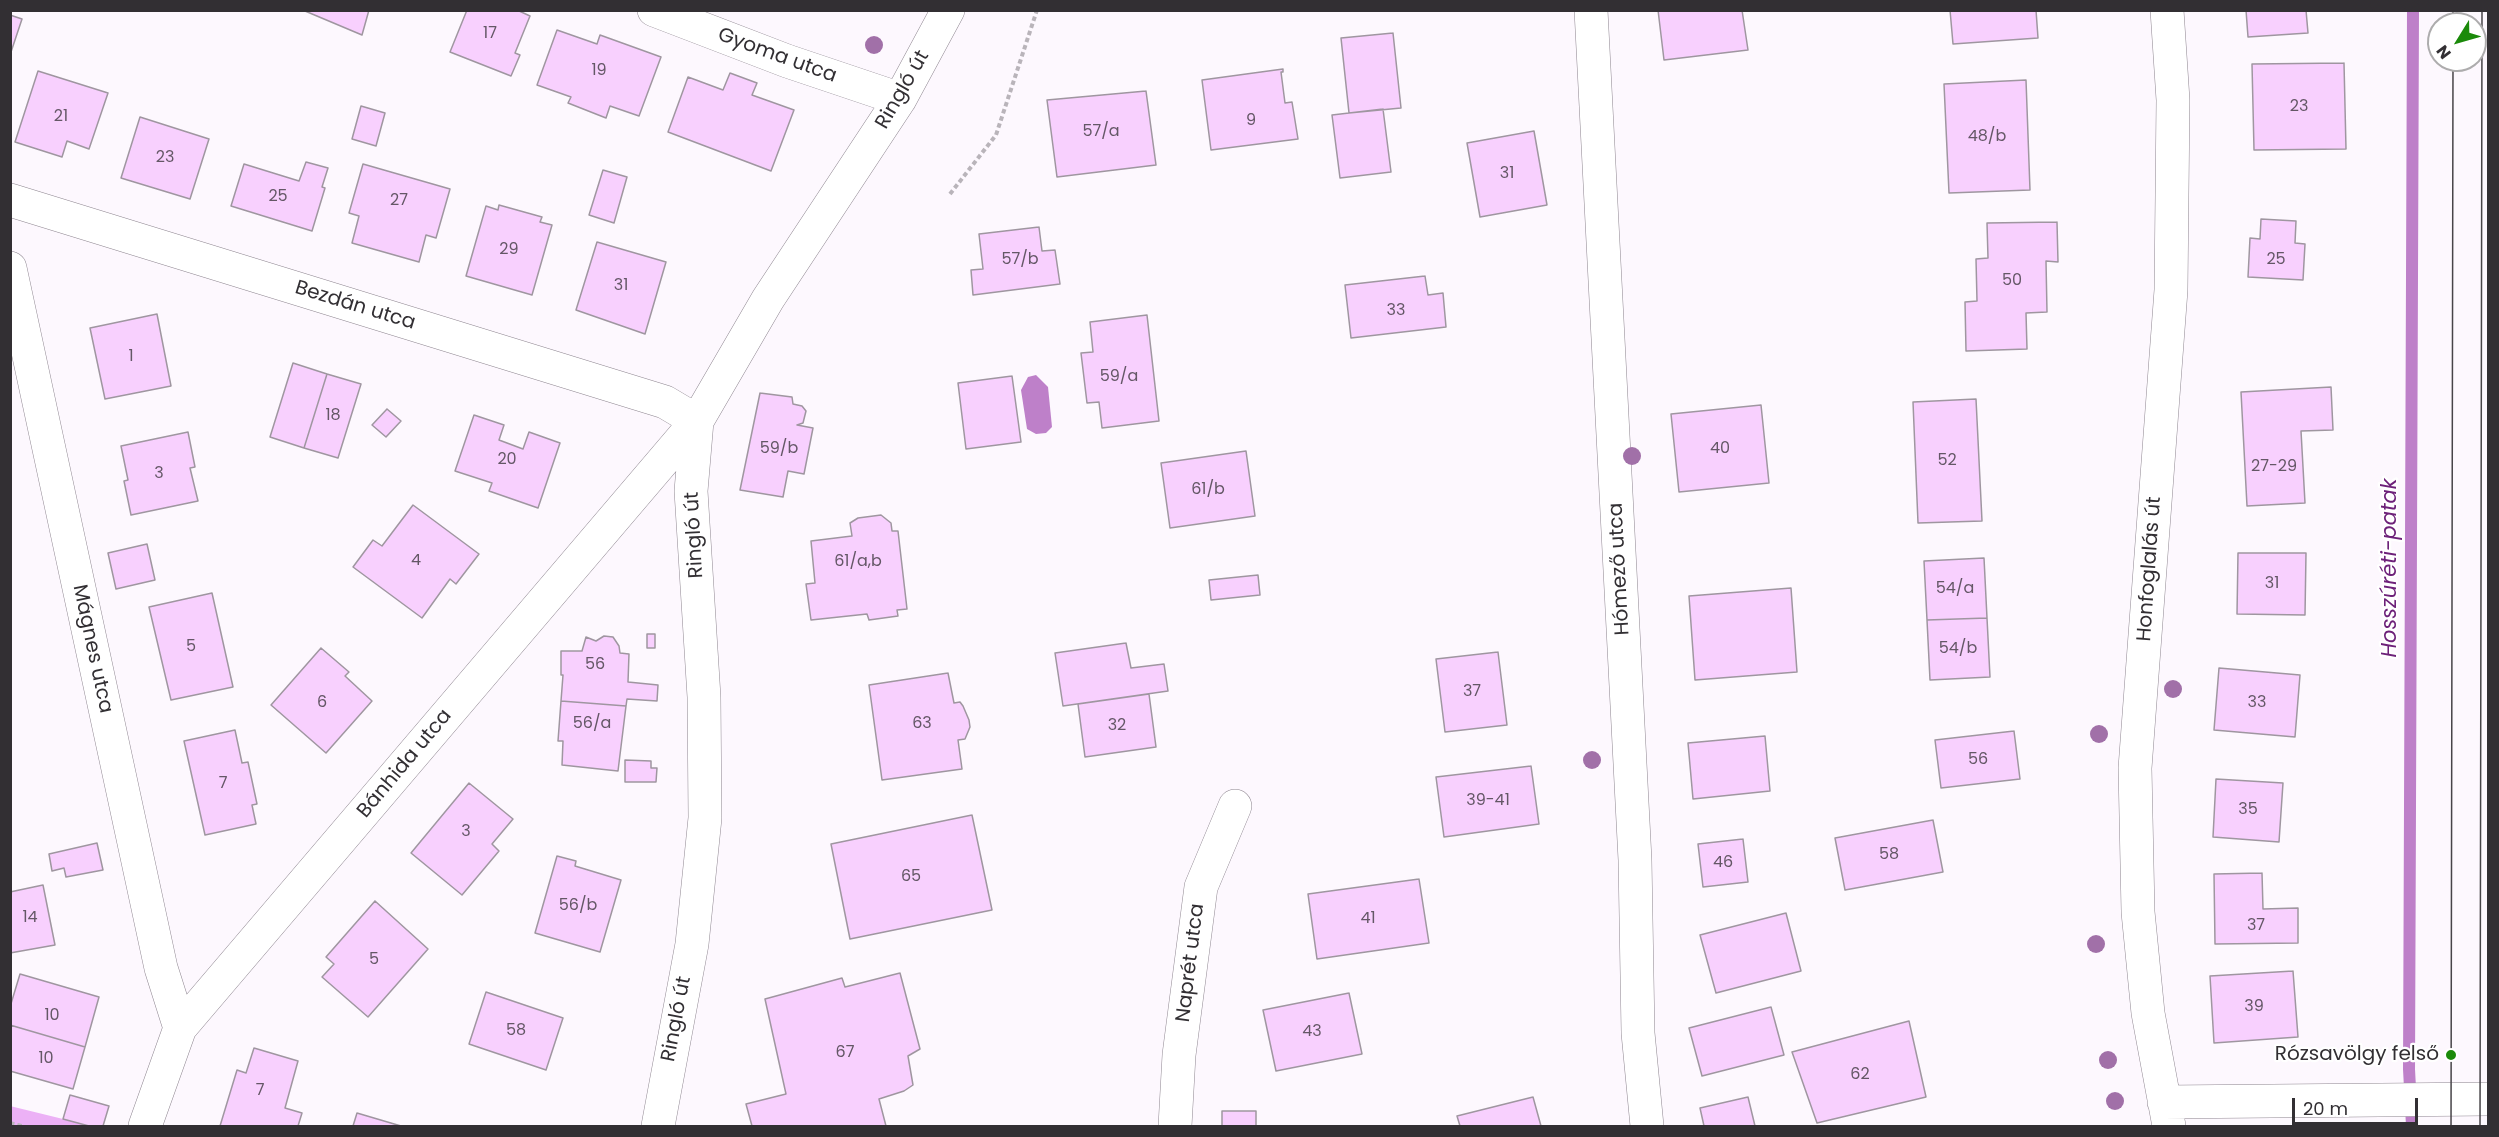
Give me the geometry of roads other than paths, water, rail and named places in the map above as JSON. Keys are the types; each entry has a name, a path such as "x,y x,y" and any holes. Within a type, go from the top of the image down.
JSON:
{"street":[{"name":"Gyoma utca","path":"654,10 787,61 900,99"},
{"name":"Ringló út","path":"658,1126 692,944 705,818 704,698 691,491 697,421 768,299 900,99 948,10"},
{"name":"Hómező utca","path":"1591,10 1635,861 1638,1033 1647,1126"},
{"name":"Honfoglalás út","path":"2167,10 2173,100 2171,290 2135,768 2138,912 2148,1013 2167,1114"},
{"name":"Bezdán utca","path":"10,200 665,402 697,421"},
{"name":"Mágnes utca","path":"10,268 161,968 180,1028"},
{"name":"Bánhida utca","path":"145,1126 180,1028 697,421"},
{"name":"Naprét utca","path":"1175,1126 1179,1055 1201,887 1235,806"},
{"path":"2167,1114 2382,1099 2488,1099"}],"waterway":[{"name":"Hosszúréti-patak","path":"2412,1126 2409,1069 2413,10"}],"tram line":[{"path":"2480,1126 2482,10"},
{"path":"2451,1126 2453,72"}],"place":[{"name":"Rózsavölgy felső","path":"2451,1055"}]}
